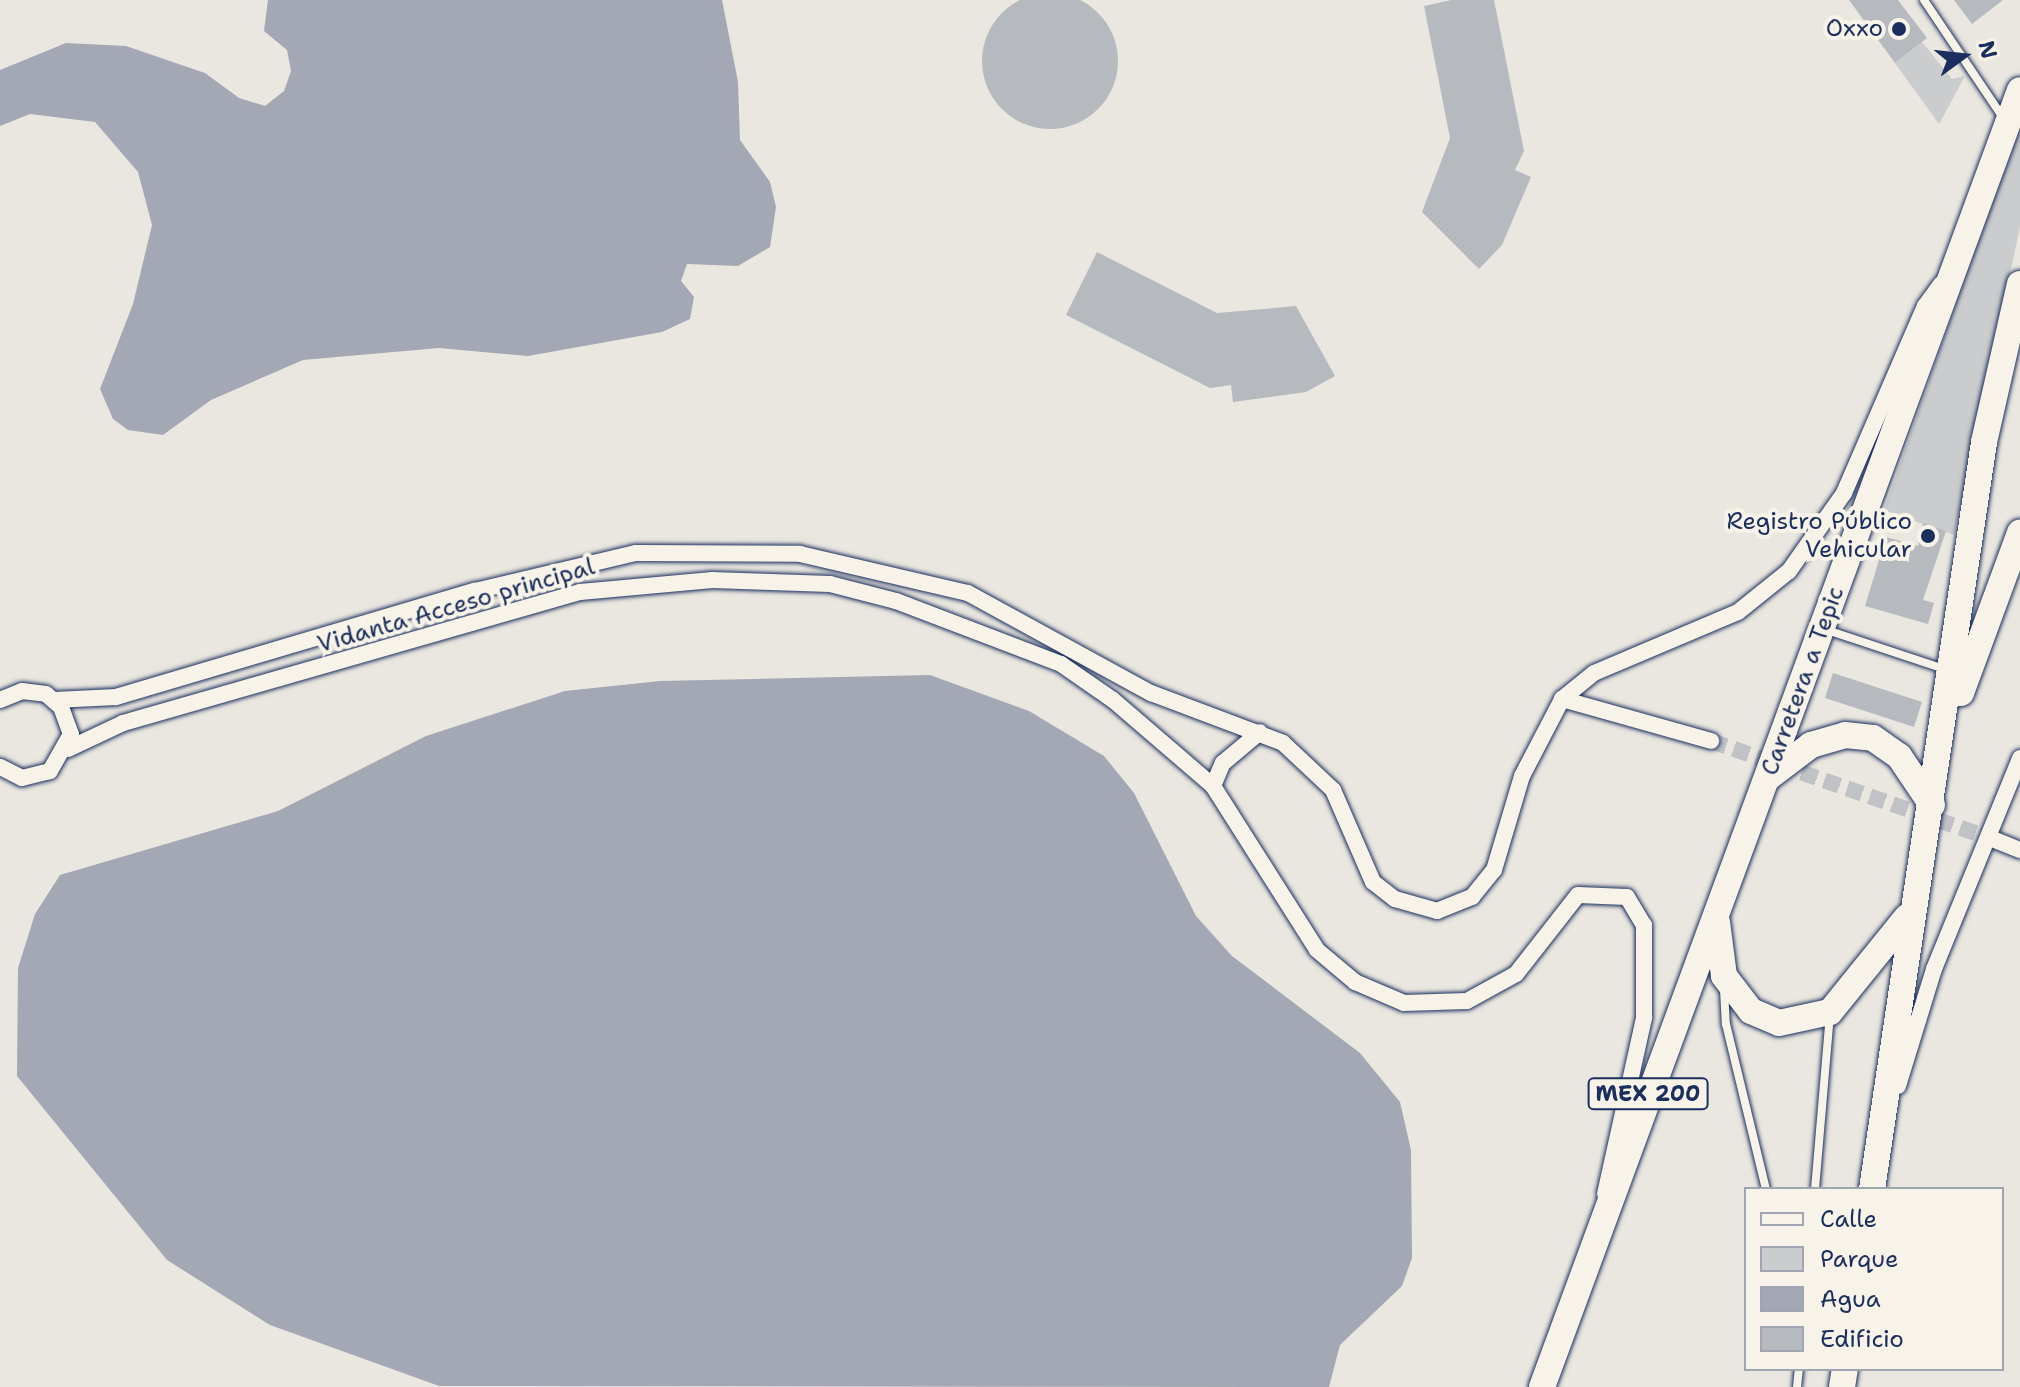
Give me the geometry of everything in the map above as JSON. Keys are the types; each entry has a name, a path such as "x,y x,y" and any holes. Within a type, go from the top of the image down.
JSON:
{"highway":[{"name":"Carretera a Tepic","path":"1542,1387 1586,1271 1604,1208 1716,919 2020,90"},
{"path":"1872,1187 1882,1137 1911,910 1937,773 1984,442 2020,284"},
{"path":"1937,773 1991,598 2020,533"},
{"path":"1768,778 1811,745 1845,735 1873,738 1899,756 1932,805"},
{"path":"1716,919 1724,976 1751,1011 1779,1023 1830,1012 1911,910"}],"street":[{"path":"0,700 22,691 54,700 116,697 475,591 609,559 715,551 800,554 968,593 1151,693 1283,743 1333,790 1373,882 1418,909 1437,911 1472,897 1494,870 1522,776 1562,699 1594,673 1738,612 1789,571 1844,493 1925,306 1957,264"},
{"name":"Vidanta Acceso principal","path":"0,767 36,777 68,749 123,723 477,620 640,583 830,584 1004,641 1061,664 1213,786 1317,950 1355,982 1404,1003 1467,1001 1516,974 1578,895 1612,891 1639,909 1644,1018 1604,1208"},
{"path":"1562,699 1711,741"},
{"path":"54,700 68,720 68,749"},
{"path":"1213,786 1223,763 1260,732"},
{"path":"1882,1137 1934,969 2020,758"},
{"path":"1995,840 2020,850"}],"lane":[{"path":"1924,0 2008,125"},
{"path":"1823,629 1952,671"},
{"path":"1724,976 1726,1024 1766,1187"},
{"path":"1815,1187 1830,1012"}],"green space":[{"path":"1922,42 1952,79 1965,76 1939,124 1895,63"},
{"path":"2020,121 2020,227 1954,535 1884,510"}],"water":[{"path":"268,0 722,0 738,82 740,140 770,182 776,207 770,247 738,266 687,264 681,281 694,297 690,319 662,332 528,356 439,348 303,360 211,400 163,435 128,430 113,419 100,389 133,304 152,225 138,172 95,122 30,114 0,126 0,70 66,43 126,46 205,73 239,98 265,106 284,91 291,71 287,50 264,31"},
{"path":"930,675 1029,711 1104,756 1134,793 1196,916 1232,956 1360,1053 1400,1102 1411,1150 1412,1258 1402,1286 1340,1345 1329,1387 439,1386 270,1325 167,1260 17,1076 18,968 35,914 60,875 278,811 426,736 565,691 660,681"}],"building":[{"path":"1022,-1 1078,-1 1088,4 1107,23 1117,48 1117,74 1107,99 1088,118 1063,128 1037,128 1012,118 993,99 983,74 983,48 993,23 1012,4"},
{"path":"1451,0 1494,0 1524,151 1515,170 1531,177 1502,245 1479,269 1422,212 1450,138 1424,6"},
{"path":"1849,0 1898,0 1927,38 1895,63"},
{"path":"1954,0 2003,0 1972,24"},
{"path":"1097,252 1217,313 1296,306 1335,376 1306,392 1233,402 1231,385 1210,388 1066,315"},
{"path":"1923,523 1946,531 1923,600 1934,603 1928,624 1865,606 1886,537 1918,546"},
{"path":"1833,673 1922,702 1914,727 1825,698"}],"tunnel":[{"path":"1711,741 1995,840"}],"place":[{"name":"Oxxo","path":"1899,29"},
{"name":"Registro Público Vehicular","path":"1928,536"}]}
